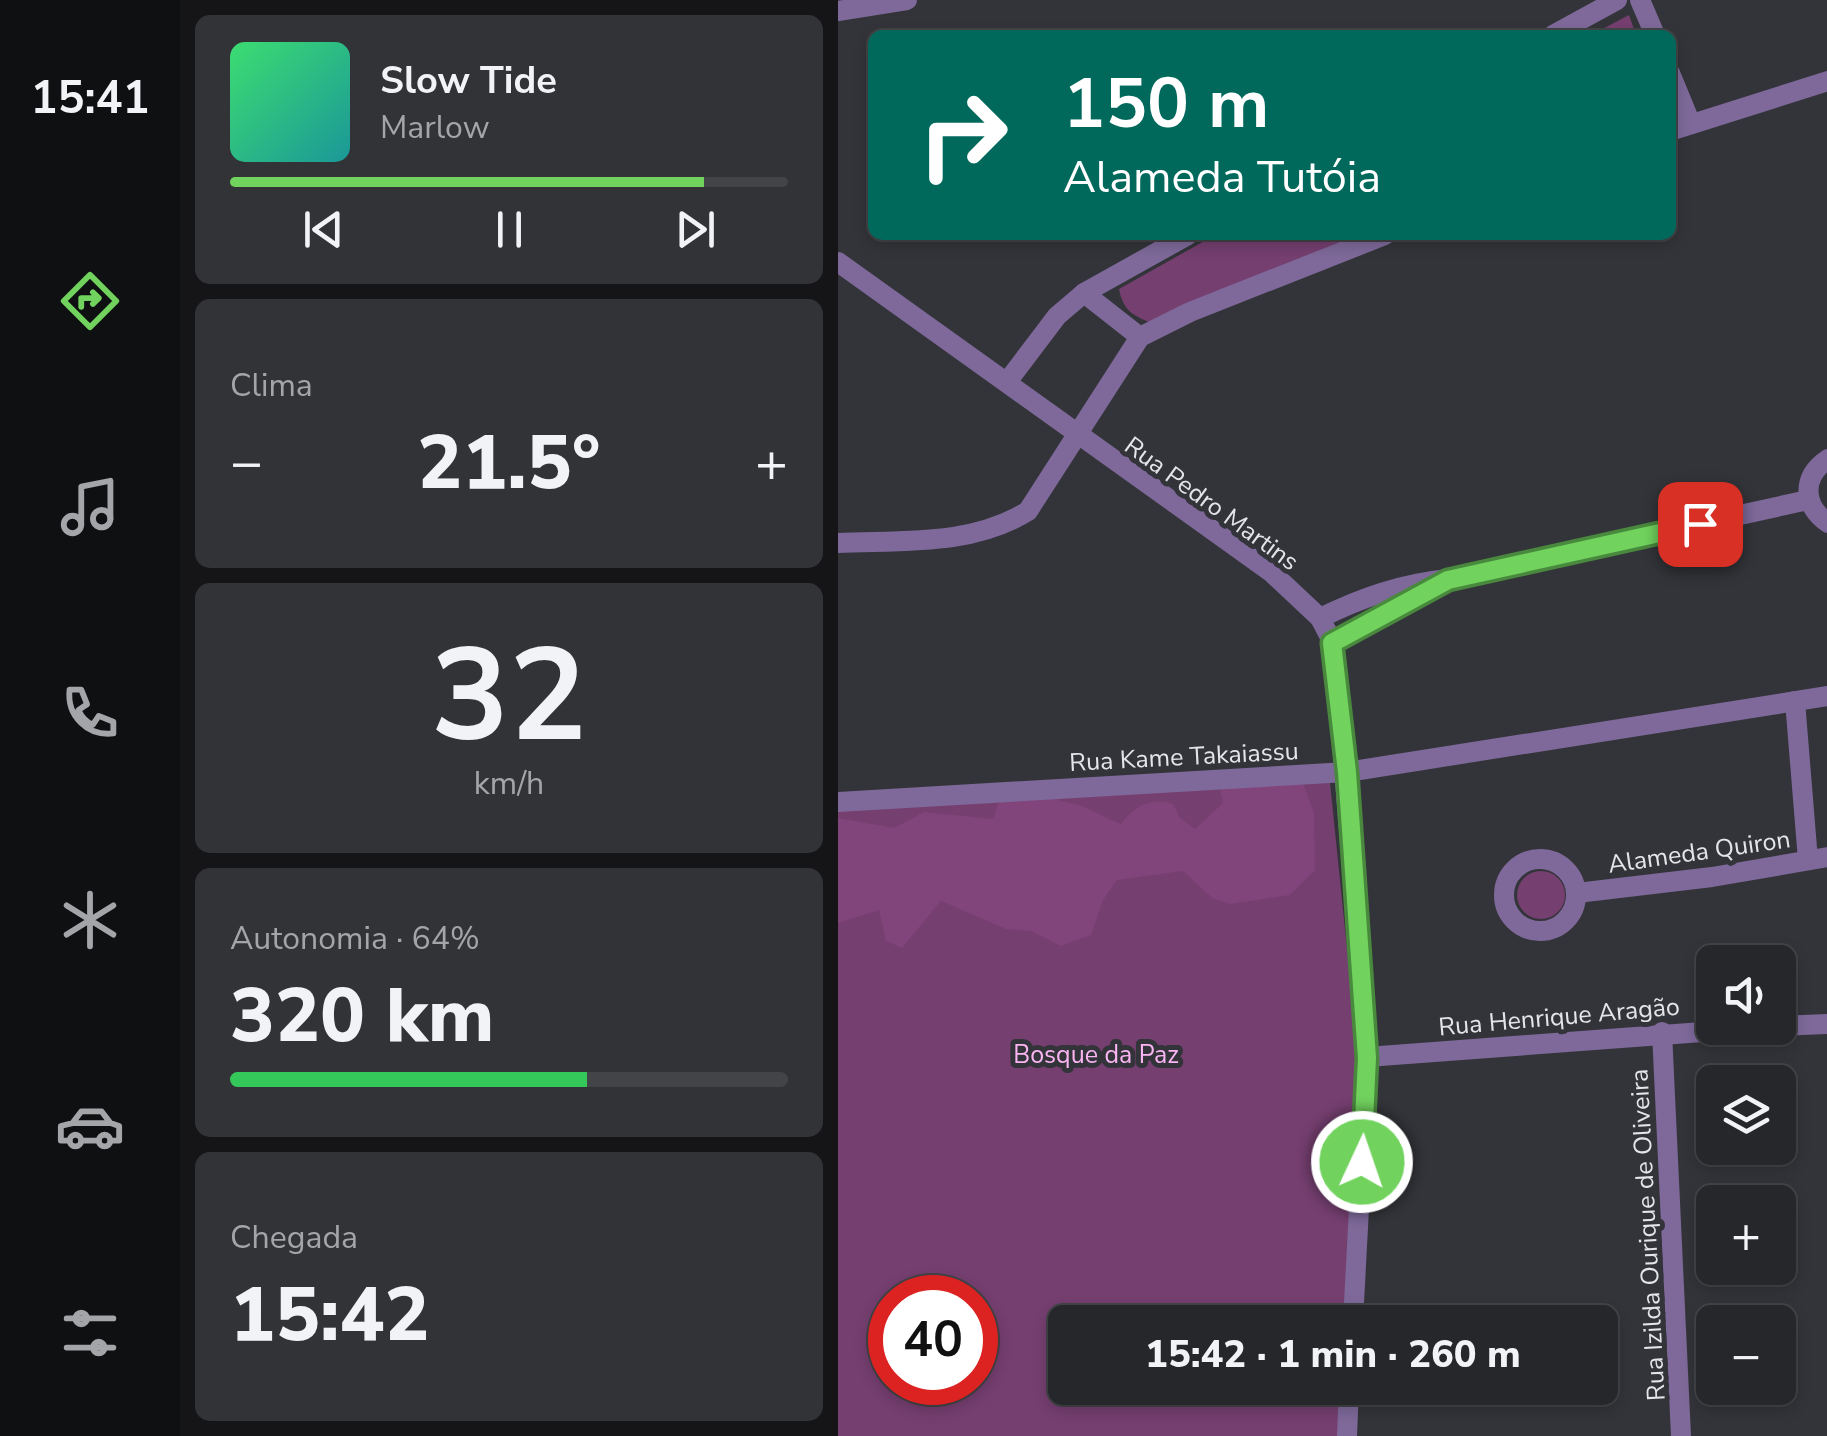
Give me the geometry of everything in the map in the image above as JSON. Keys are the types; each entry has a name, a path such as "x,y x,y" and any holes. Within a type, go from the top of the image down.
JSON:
{"street":[{"path":"838,11 907,0"},
{"path":"1562,30 1617,0"},
{"path":"1640,0 1653,30"},
{"path":"1676,129 1828,80"},
{"path":"1676,88 1691,124"},
{"path":"1007,382 1057,316 1084,293 1179,240"},
{"path":"838,543 970,536 1002,527 1028,511 1140,337 1190,312 1372,240"},
{"name":"Rua Pedro Martins","path":"838,262 1271,572 1320,618 1332,643 1347,772 1367,1058 1354,1305"},
{"path":"1084,293 1140,337"},
{"path":"1828,460 1812,473 1808,500 1828,524"},
{"path":"1320,618 1368,595 1808,500"},
{"path":"1332,643 1448,580"},
{"name":"Rua Kame Takaiassu","path":"838,802 1347,772 1828,696"},
{"path":"1795,701 1818,858"},
{"name":"Alameda Quiron","path":"1576,893 1818,858"},
{"path":"1796,1025 1828,1024"},
{"name":"Rua Henrique Aragão","path":"1367,1058 1696,1031"},
{"name":"Rua Izilda Ourique de Oliveira","path":"1662,1032 1682,1436"},
{"path":"1347,1436 1349,1405"}],"green space":[{"path":"1629,15 1634,30 1600,30"},
{"path":"1206,240 1347,240 1151,323 1126,307 1119,289"},
{"name":"Bosque da Paz","path":"1329,773 1357,1046 1348,1305 1048,1305 1048,1405 1343,1405 1342,1436 838,1436 838,802"},
{"path":"1541,871 1558,878 1565,895 1558,912 1541,919 1524,912 1517,895 1524,878"}],"shaded area":[{"path":"1300,775 1314,813 1315,870 1290,895 1229,904 1212,898 1183,871 1117,880 1103,900 1091,935 1061,946 1031,931 1006,929 941,901 902,948 886,941 879,910 838,923 838,818 894,828 924,812 993,819 1002,792 1051,789 1060,801 1121,824 1144,805 1173,804 1180,818 1195,829 1223,803 1218,779"}],"route":[{"path":"1362,1162 1367,1058 1347,772 1332,643 1448,580 1700,524"}]}
